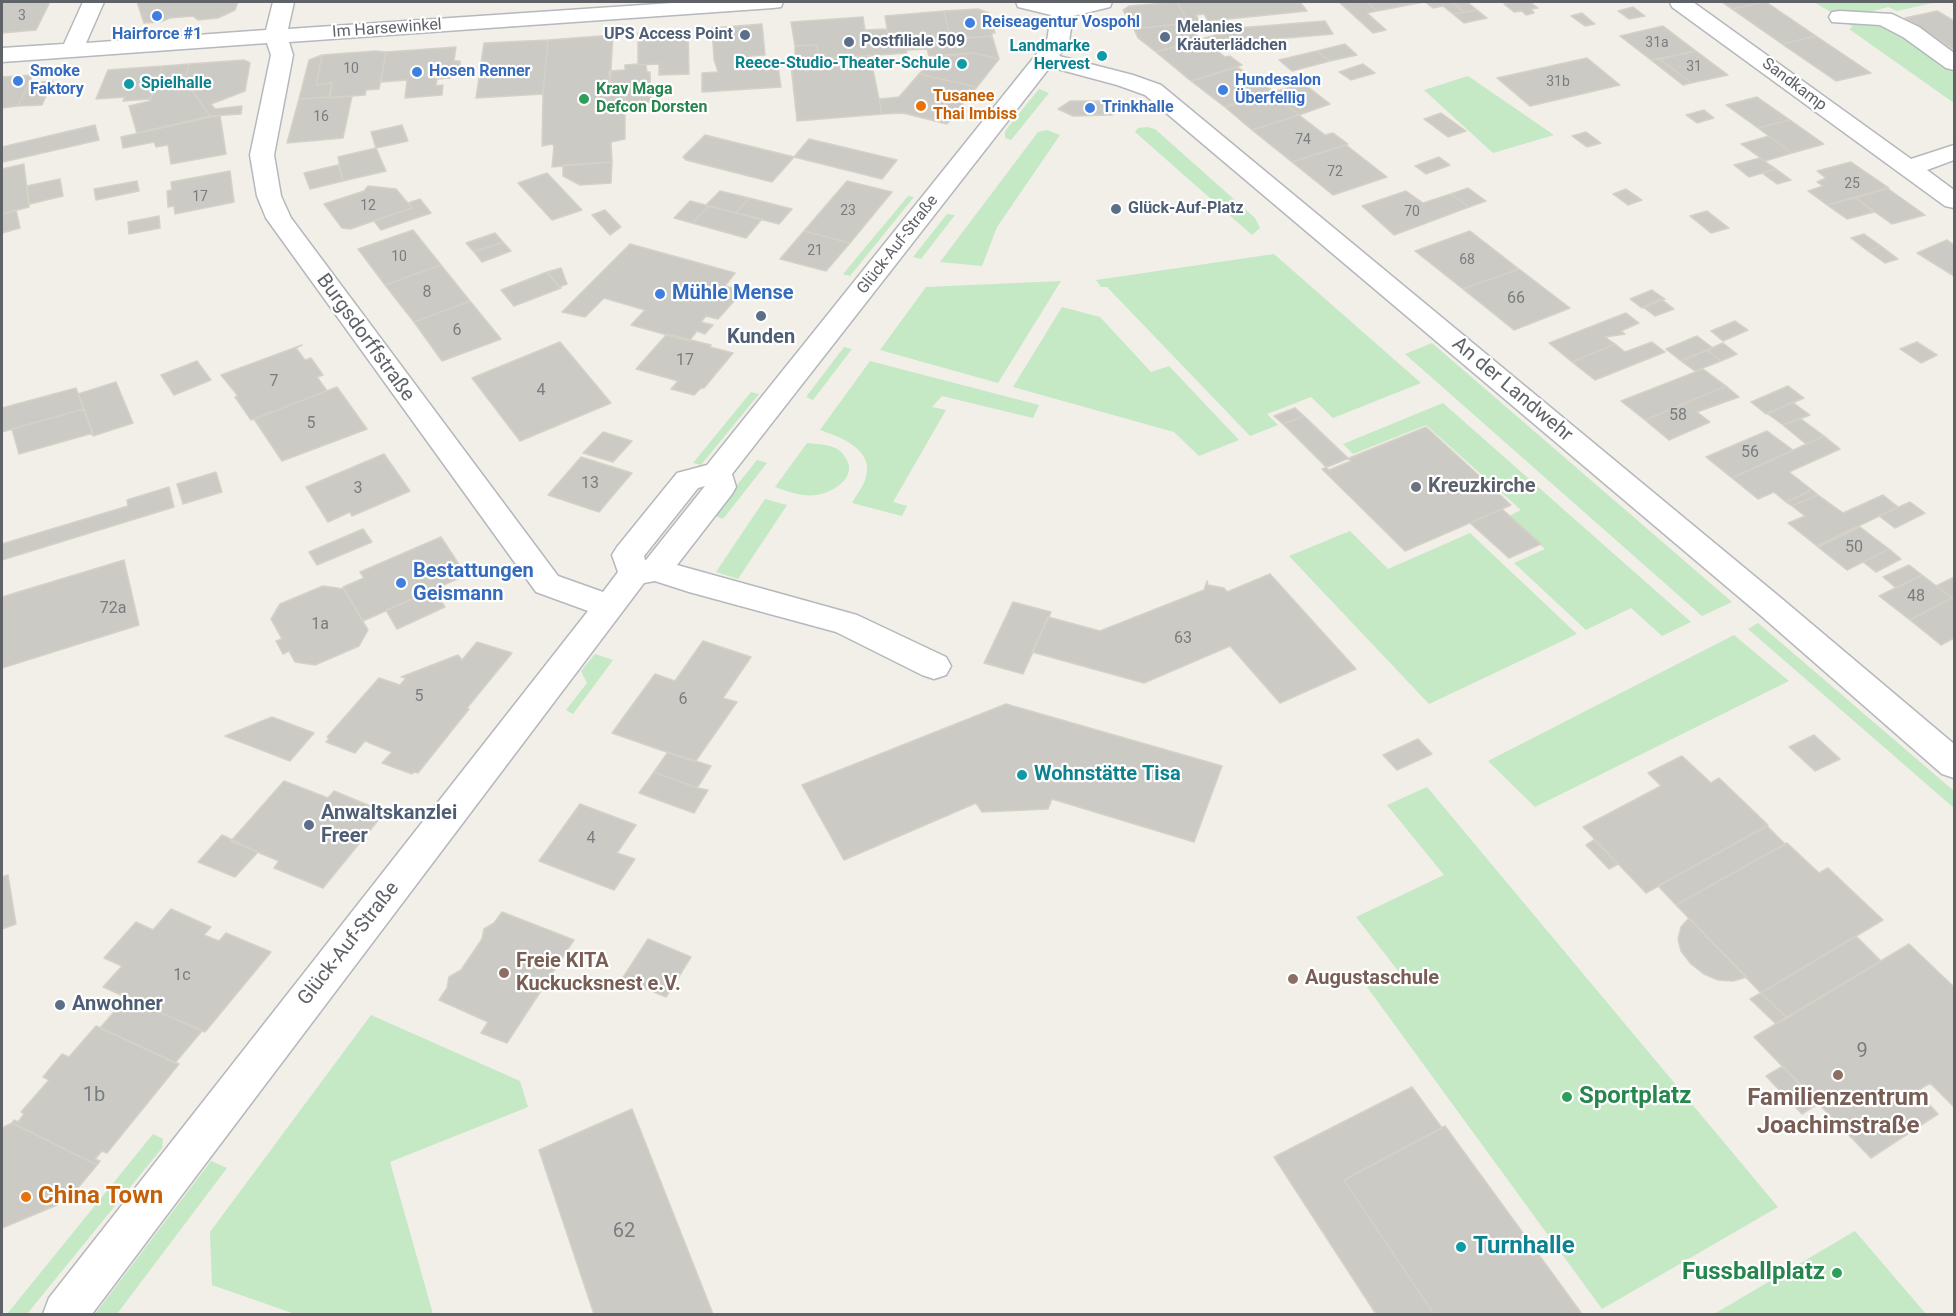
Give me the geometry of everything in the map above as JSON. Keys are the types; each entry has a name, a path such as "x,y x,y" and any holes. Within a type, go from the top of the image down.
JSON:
{"street":[{"path":"72,50 93,2"},
{"name":"Burgsdorffstraße","path":"283,2 276,36 282,55 262,155 268,196 279,218 330,291 547,584 609,606"},
{"name":"Im Harsewinkel","path":"2,55 706,4 773,2"},
{"path":"1026,2 1063,10 1079,9 1102,2"},
{"name":"Sandkamp","path":"1680,2 1954,201"},
{"name":"Glück-Auf-Straße","path":"65,1314 609,606 645,572 721,487 717,473 1058,41 1063,10"},
{"path":"1840,17 1884,19 1911,32 1954,63"},
{"name":"An der Landwehr","path":"1045,59 1154,90 1761,598 1954,764"},
{"path":"1908,169 1954,152"},
{"path":"645,572 846,623 934,666"}],"green space":[{"path":"1814,2 1937,2 1897,11 1888,7 1869,12 1832,13"},
{"path":"1844,21 1891,30 1915,42 1954,68 1954,103 1849,29 1853,27"},
{"path":"1468,76 1554,135 1493,153 1424,90"},
{"path":"1039,89 1049,93 1011,140 1005,138 1005,131"},
{"path":"1138,128 1155,129 1255,218 1260,228 1252,235 1135,132"},
{"path":"1047,130 1060,135 997,227 982,266 940,262 1038,132"},
{"path":"908,196 914,197 850,276 843,274"},
{"path":"947,214 955,215 921,259 913,257"},
{"path":"1274,254 1421,383 1333,418 1311,397 1267,414 1278,425 1250,436 1107,287 1101,287 1096,280"},
{"path":"1061,281 998,383 880,350 926,287"},
{"path":"1062,307 1100,317 1151,372 1169,366 1239,440 1199,456 1174,432 1013,387"},
{"path":"1432,343 1732,602 1702,616 1405,354"},
{"path":"844,347 852,349 813,400 806,397"},
{"path":"870,361 1039,405 1033,418 942,396 932,407 946,410 893,502 907,506 902,516 852,503 866,477 865,459 854,446 837,436 820,430"},
{"path":"751,392 759,394 701,465 693,463"},
{"path":"1443,403 1691,622 1662,636 1631,608 1586,630 1514,563 1545,549 1509,516 1521,510 1426,425 1353,454 1343,444"},
{"path":"807,443 839,450 849,464 847,477 837,487 817,495 801,495 775,487"},
{"path":"757,460 767,463 723,519 713,515"},
{"path":"765,499 787,505 738,579 716,572"},
{"path":"1350,531 1388,569 1470,533 1577,634 1429,704 1289,556"},
{"path":"1758,623 1954,791 1954,808 1748,629"},
{"path":"1734,635 1789,681 1535,807 1488,761"},
{"path":"595,654 613,660 573,714 566,710 587,683 581,671"},
{"name":"Sportplatz","path":"1427,787 1778,1207 1602,1309 1367,987 1399,972 1356,917 1444,875 1387,805"},
{"path":"371,1015 520,1081 528,1107 390,1162 433,1314 295,1314 212,1285 210,1232"},
{"path":"153,1134 163,1139 162,1148 27,1314 7,1314"},
{"path":"211,1161 227,1168 117,1314 95,1314"},
{"name":"Fussballplatz","path":"1855,1231 1926,1314 1714,1314"}],"building":[{"path":"2,2 50,2 36,30 2,33"},
{"path":"137,2 238,2 235,10 218,18 198,20 193,16 144,23"},
{"path":"1177,2 1300,2 1307,11 1208,21 1204,14 1196,15 1200,22 1189,23"},
{"path":"1177,2 1189,23 1133,29 1123,10 1129,6"},
{"path":"1339,2 1367,2 1377,11 1367,13 1386,30 1373,33"},
{"path":"1367,2 1424,2 1377,11"},
{"path":"1425,2 1452,2 1464,12 1453,14 1443,6 1433,8"},
{"path":"1452,2 1467,2 1477,10 1464,12"},
{"path":"1530,2 1538,8 1531,9 1534,13 1526,15 1522,11 1514,12 1504,4"},
{"path":"1722,2 1764,2 1732,9"},
{"path":"1766,2 1816,36 1782,44 1732,9"},
{"path":"1633,7 1645,16 1629,19 1618,11"},
{"name":"Reiseagentur Vospohl","path":"978,9 989,13 995,33 992,33 992,36 951,39 944,11"},
{"path":"1477,10 1487,18 1464,23 1453,14"},
{"path":"944,11 951,39 927,49 907,50 905,44 893,45 889,41 885,16"},
{"path":"1937,11 1954,21 1954,50 1905,18"},
{"path":"1582,13 1595,24 1585,26 1571,16"},
{"path":"863,17 865,30 887,29 889,41 893,45 905,44 907,53 819,59 817,45 795,46 791,22"},
{"path":"1325,21 1333,34 1252,41 1248,37 1213,48 1202,39 1237,28"},
{"path":"1189,23 1195,34 1202,39 1156,52 1138,38 1134,29"},
{"path":"762,24 765,55 751,56 752,68 778,66 781,87 702,92 702,73 718,72 714,59 712,28"},
{"path":"1663,26 1696,51 1651,60 1620,36"},
{"path":"688,29 689,74 659,75 659,64 638,65 638,33"},
{"name":"Krav Maga Defcon Dorsten","path":"613,35 610,86 625,85 625,139 611,142 612,162 552,167 554,146 552,144 542,146 543,94 548,40"},
{"path":"992,36 999,59 974,53 929,56 927,49 951,39"},
{"path":"1816,36 1871,73 1836,81 1782,44"},
{"path":"1202,39 1225,57 1230,56 1242,65 1191,81 1156,52"},
{"path":"548,40 543,94 476,98 484,43"},
{"path":"1345,44 1357,55 1330,61 1317,51"},
{"path":"817,45 819,59 870,55 882,114 797,121 790,56 795,55 795,46"},
{"name":"Hosen Renner","path":"456,47 454,61 460,61 460,66 453,66 451,78 437,79 436,86 443,85 442,95 405,98 407,80 381,82 386,52"},
{"path":"1317,51 1330,61 1292,71 1279,60"},
{"path":"1696,51 1728,75 1691,83 1660,59"},
{"path":"386,52 379,89 366,90 365,95 329,98 332,83 316,85 322,55"},
{"name":"Reece-Studio-Theater-Schule","path":"974,53 999,59 977,87 919,74 935,57"},
{"path":"322,55 316,85 332,83 330,97 299,99 309,60"},
{"path":"1587,58 1620,85 1530,106 1497,78"},
{"path":"1660,59 1691,83 1683,85 1651,60"},
{"path":"244,60 250,63 245,91 211,104 215,109 242,106 241,114 210,116 185,80 189,64"},
{"path":"189,64 185,80 210,116 137,133 129,106 150,101 163,66"},
{"path":"1363,64 1375,73 1351,80 1339,72"},
{"path":"625,65 646,65 647,72 650,72 651,102 625,104 625,85 610,86 609,71 625,70"},
{"name":"Spielhalle","path":"163,66 150,99 123,101 125,97 96,99 108,70"},
{"path":"1237,67 1275,92 1225,107 1191,81"},
{"name":"Tusanee Thai Imbiss","path":"919,74 977,87 947,124 903,113 882,114 879,99 899,97"},
{"path":"33,75 18,106 2,108 2,77"},
{"path":"53,81 42,105 18,106 29,83"},
{"path":"1303,83 1330,104 1299,115 1271,93"},
{"path":"1271,93 1299,115 1252,130 1225,107"},
{"path":"352,96 343,138 287,143 299,99"},
{"path":"1757,97 1790,120 1758,128 1726,105"},
{"name":"Trinkhalle","path":"1070,101 1109,101 1122,107 1112,115 1073,116 1058,109"},
{"path":"1704,110 1714,118 1697,123 1686,115"},
{"path":"1441,113 1466,131 1448,137 1424,119"},
{"path":"220,115 226,154 171,164 168,145 156,147 154,142 123,148 121,137"},
{"path":"1299,115 1325,135 1333,133 1348,144 1292,162 1252,130"},
{"path":"1790,120 1824,144 1792,153 1758,128"},
{"path":"95,125 99,140 3,162 2,147"},
{"path":"402,125 408,141 376,148 371,132"},
{"path":"1586,132 1601,143 1587,147 1572,136"},
{"path":"705,135 794,157 772,182 686,160 683,157"},
{"path":"1769,136 1792,153 1765,161 1741,144"},
{"path":"809,139 897,160 882,179 794,157"},
{"path":"1346,145 1387,177 1333,195 1292,162"},
{"path":"376,148 386,171 343,181 338,157"},
{"path":"1439,157 1450,165 1426,174 1415,166"},
{"path":"1760,158 1776,169 1749,177 1734,165"},
{"path":"612,162 611,183 580,185 563,176 563,165"},
{"path":"1851,162 1889,188 1827,205 1808,191 1823,186 1817,182 1826,178 1817,171"},
{"path":"24,164 29,207 2,214 2,169"},
{"path":"338,165 343,181 310,189 304,173"},
{"path":"1776,169 1791,180 1777,184 1762,173"},
{"path":"230,171 234,202 175,214 174,206 168,207 167,191 172,190 171,182"},
{"path":"547,173 582,210 552,220 518,183"},
{"path":"60,179 63,196 30,204 27,186"},
{"path":"137,181 139,191 96,200 94,189"},
{"path":"847,181 892,192 850,243 804,231"},
{"path":"368,186 396,189 412,208 350,229 342,228 324,204 364,191"},
{"path":"1468,188 1486,201 1469,207 1451,194"},
{"path":"1887,188 1925,215 1892,224 1855,198"},
{"path":"1626,189 1642,200 1628,205 1613,194"},
{"path":"720,191 749,198 736,213 706,205"},
{"path":"1406,191 1423,203 1451,194 1469,207 1394,235 1362,206"},
{"path":"749,198 792,209 779,224 736,213"},
{"path":"1855,198 1874,212 1847,219 1827,205"},
{"path":"420,199 431,213 381,230 374,221 412,208 408,203"},
{"path":"690,201 709,206 692,223 674,218"},
{"path":"709,206 762,219 746,238 692,223"},
{"path":"16,210 20,228 2,233 2,214"},
{"path":"605,210 621,227 610,235 592,215"},
{"path":"1707,211 1729,228 1711,233 1690,216"},
{"path":"159,216 160,228 129,234 128,222"},
{"path":"413,230 441,265 385,285 358,249"},
{"path":"804,231 850,243 826,271 780,259"},
{"path":"1470,231 1519,269 1463,289 1415,251"},
{"path":"495,233 503,242 474,252 466,243"},
{"path":"1864,234 1881,246 1868,251 1851,238"},
{"path":"1947,240 1954,245 1954,276 1917,253"},
{"path":"503,242 511,251 482,262 474,252"},
{"name":"Mühle Mense","path":"630,244 735,273 725,286 743,291 718,319 706,316 701,322 713,325 705,334 697,331 689,341 631,325 645,310 604,298 585,317 562,312"},
{"path":"1881,246 1898,259 1885,263 1868,251"},
{"path":"441,265 470,301 414,322 385,285"},
{"path":"561,268 567,284 559,287 547,272"},
{"path":"1519,269 1570,308 1514,330 1463,289"},
{"path":"547,272 561,288 514,306 501,290"},
{"path":"1652,290 1665,299 1642,308 1630,299"},
{"path":"1661,299 1674,309 1655,316 1643,307"},
{"path":"470,301 501,339 442,361 414,322"},
{"path":"1626,313 1639,323 1621,331 1625,334 1605,337 1615,344 1572,362 1549,343"},
{"path":"1735,321 1748,330 1723,341 1711,331"},
{"path":"667,334 733,353 704,388 694,395 671,389 678,381 636,369"},
{"path":"1697,336 1713,348 1681,361 1666,349"},
{"path":"560,342 611,403 520,441 472,378"},
{"path":"1652,342 1665,352 1595,380 1572,362 1615,344 1625,352"},
{"path":"1917,342 1937,355 1921,363 1900,349"},
{"path":"1723,343 1737,354 1721,361 1707,350"},
{"path":"302,345 296,348 305,360 311,358 323,375 317,377 327,391 251,420 235,397 238,396 221,375"},
{"path":"1707,350 1721,361 1695,371 1681,361"},
{"path":"197,361 211,380 174,395 161,375"},
{"path":"1703,369 1726,386 1645,420 1621,401"},
{"path":"116,382 133,423 93,436 78,394"},
{"path":"1726,386 1739,397 1697,412 1710,422 1669,440 1645,420"},
{"path":"1788,386 1804,398 1766,414 1751,402"},
{"path":"337,387 367,429 282,461 254,419"},
{"path":"76,388 84,409 2,432 2,408"},
{"path":"1792,402 1810,415 1783,425 1768,414"},
{"path":"1295,408 1304,416 1283,424 1274,416"},
{"path":"84,409 93,433 19,454 12,429"},
{"path":"1304,416 1351,461 1329,470 1283,424"},
{"path":"1801,418 1824,436 1806,444 1783,425"},
{"name":"Kreuzkirche","path":"1426,427 1511,505 1405,551 1322,469"},
{"path":"1767,431 1793,450 1732,478 1706,457"},
{"path":"603,432 632,441 613,462 583,453"},
{"path":"1824,436 1840,449 1789,472 1812,490 1786,502 1774,492 1758,499 1732,478"},
{"path":"384,454 410,491 352,516 350,512 328,522 306,487"},
{"path":"581,457 632,473 599,512 548,495"},
{"path":"216,472 222,492 183,504 177,484"},
{"path":"169,487 174,507 2,560 2,544 128,506 127,500"},
{"path":"1812,490 1818,495 1792,506 1786,502"},
{"path":"1818,495 1843,513 1883,495 1898,507 1817,546 1788,523 1805,516 1792,506"},
{"path":"1910,502 1925,513 1895,528 1879,516"},
{"path":"1502,509 1541,544 1509,558 1470,523"},
{"path":"1860,527 1889,549 1847,570 1818,547"},
{"path":"363,529 372,542 317,565 309,552"},
{"name":"Bestattungen Geismann","path":"441,537 466,575 363,621 343,587 364,578 360,572"},
{"path":"1889,549 1901,559 1876,572 1863,562"},
{"path":"124,560 139,625 2,668 2,597"},
{"path":"1909,565 1922,575 1896,588 1883,577"},
{"path":"1270,574 1356,669 1280,703 1230,646 1144,683 1032,652 1048,617 1100,631 1204,590 1207,581 1208,585 1224,588 1227,592"},
{"path":"1922,575 1952,598 1910,620 1879,596"},
{"path":"1954,577 1954,597 1952,598 1936,586"},
{"path":"323,586 344,589 368,630 359,646 315,665 295,662 289,651 283,654 276,641 282,639 271,619 280,604"},
{"path":"434,590 445,607 397,629 386,610"},
{"path":"1952,598 1954,600 1954,638 1941,645 1910,620"},
{"path":"1013,602 1051,612 1023,674 984,663"},
{"path":"703,641 751,657 723,698 737,702 695,762 612,733 655,674 675,681"},
{"path":"477,642 512,653 418,773 412,774 382,763 392,752 365,741 355,753 326,742 329,739 327,737 379,678 400,685 406,678 401,677 458,655 462,660"},
{"name":"Wohnstätte Tisa","path":"1006,704 1222,766 1194,842 1052,799 1048,809 982,812 976,803 844,860 802,785"},
{"path":"272,717 314,733 290,761 225,736"},
{"path":"1814,735 1840,759 1815,771 1789,747"},
{"path":"1418,739 1432,754 1397,770 1383,755"},
{"path":"668,752 711,766 697,788 654,772"},
{"path":"1682,756 1711,783 1719,778 1768,825 1646,893 1583,827 1661,786 1648,773"},
{"path":"654,772 708,790 694,813 639,793"},
{"name":"Anwaltskanzlei Freer","path":"284,781 328,798 334,791 385,812 323,888 274,868 279,861 231,841"},
{"path":"580,804 636,825 617,853 635,859 614,890 539,861"},
{"path":"1767,826 1785,844 1676,905 1658,886"},
{"path":"222,835 258,852 235,877 198,862"},
{"path":"1594,840 1618,864 1609,869 1586,845"},
{"path":"1787,843 1819,873 1828,868 1883,920 1761,993 1676,905"},
{"path":"8,875 16,924 2,929 2,877"},
{"path":"171,909 211,927 204,935 219,941 226,933 271,952 205,1032 103,987 122,966 104,958 136,922 153,930"},
{"name":"Freie KITA Kuckucksnest e.V.","path":"502,912 574,940 507,1043 481,1033 488,1022 439,1000 447,988 449,977 461,970 482,939 484,929 494,923"},
{"path":"1689,918 1747,977 1733,981 1718,980 1704,974 1691,964 1681,951 1678,939 1681,927"},
{"path":"1856,936 1881,961 1787,1018 1761,993"},
{"path":"648,939 691,957 666,997 622,979"},
{"path":"1909,944 1954,987 1954,1107 1930,1083 1917,1091 1938,1114 1871,1158 1754,1037"},
{"path":"1761,993 1787,1018 1776,1024 1750,999"},
{"path":"127,997 202,1031 175,1063 100,1028"},
{"path":"96,1026 179,1064 107,1153 102,1151 95,1159 100,1161 97,1165 12,1123 14,1120 18,1122 24,1114 21,1112 49,1080 43,1077 62,1054 69,1057"},
{"path":"1783,1066 1819,1103 1802,1114 1766,1076"},
{"path":"1412,1087 1442,1128 1344,1180 1434,1314 1376,1314 1274,1157"},
{"path":"632,1109 713,1314 594,1314 539,1150"},
{"path":"12,1123 97,1165 67,1201 2,1228 2,1128"},
{"name":"Turnhalle","path":"1445,1126 1582,1314 1434,1314 1344,1180"}],"place":[{"name":"Hairforce #1","path":"157,16"},
{"name":"Reiseagentur Vospohl","path":"970,23"},
{"name":"UPS Access Point","path":"745,35"},
{"name":"Melanies Kräuterlädchen","path":"1165,37"},
{"name":"Postfiliale 509","path":"849,42"},
{"name":"Landmarke Hervest","path":"1102,56"},
{"name":"Reece-Studio-Theater-Schule","path":"962,64"},
{"name":"Hosen Renner","path":"417,72"},
{"name":"Smoke Faktory","path":"18,81"},
{"name":"Spielhalle","path":"129,84"},
{"name":"Hundesalon Überfellig","path":"1223,90"},
{"name":"Krav Maga Defcon Dorsten","path":"584,99"},
{"name":"Tusanee Thai Imbiss","path":"921,106"},
{"name":"Trinkhalle","path":"1090,108"},
{"name":"Glück-Auf-Platz","path":"1116,209"},
{"name":"Mühle Mense","path":"660,294"},
{"name":"Kunden","path":"761,316"},
{"name":"Kreuzkirche","path":"1416,487"},
{"name":"Bestattungen Geismann","path":"401,583"},
{"name":"Wohnstätte Tisa","path":"1022,775"},
{"name":"Anwaltskanzlei Freer","path":"309,825"},
{"name":"Freie KITA Kuckucksnest e.V.","path":"504,973"},
{"name":"Augustaschule","path":"1293,979"},
{"name":"Anwohner","path":"60,1005"},
{"name":"Familienzentrum Joachimstraße","path":"1838,1075"},
{"name":"Sportplatz","path":"1567,1097"},
{"name":"China Town","path":"26,1197"},
{"name":"Turnhalle","path":"1461,1247"},
{"name":"Fussballplatz","path":"1837,1273"}]}
